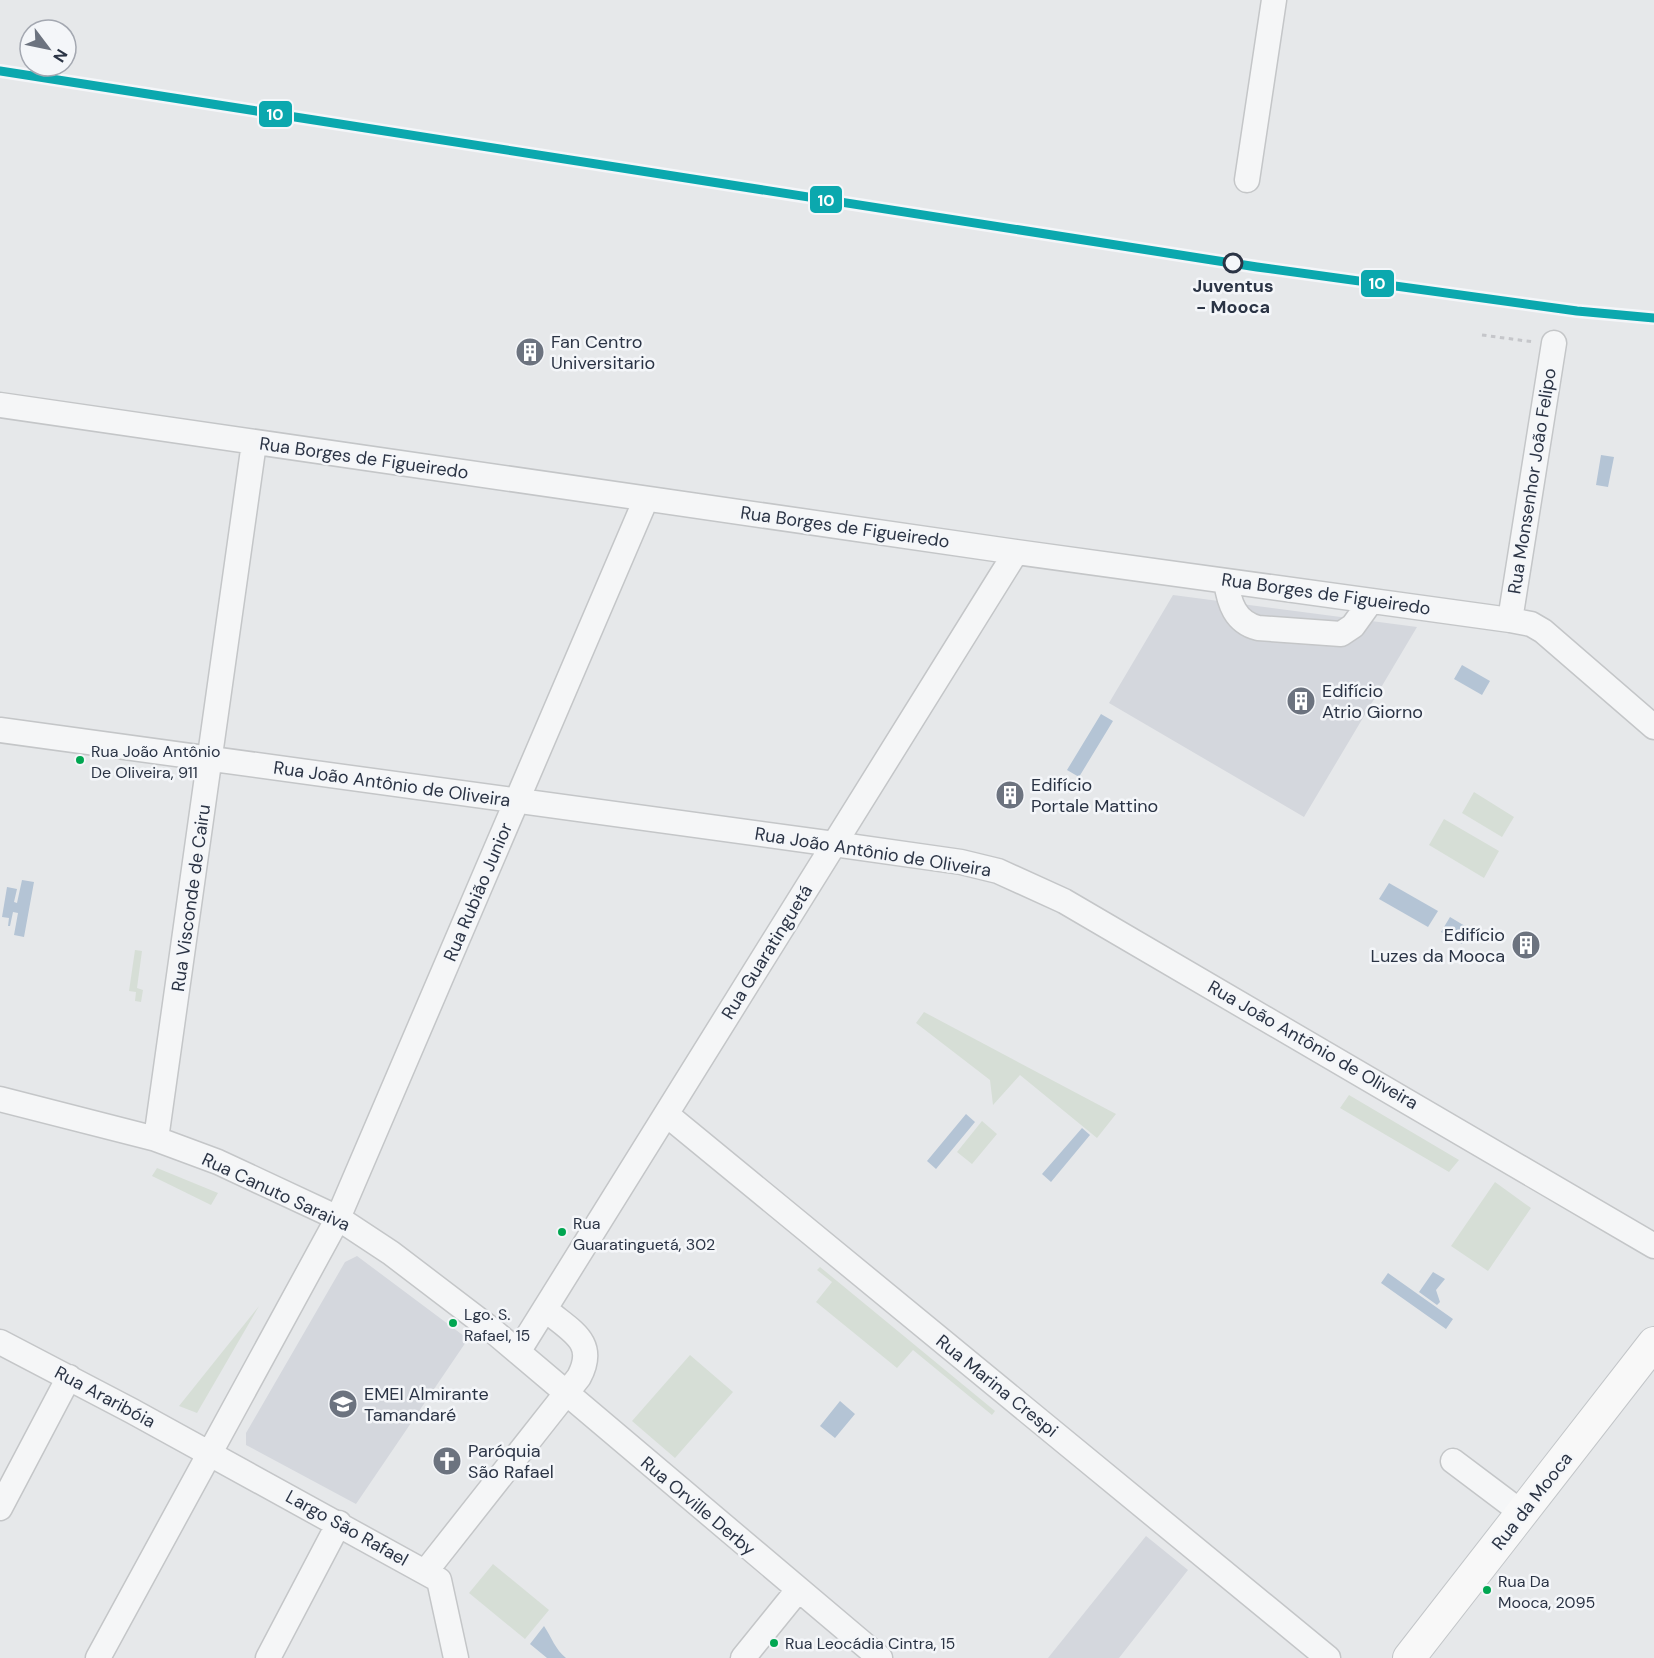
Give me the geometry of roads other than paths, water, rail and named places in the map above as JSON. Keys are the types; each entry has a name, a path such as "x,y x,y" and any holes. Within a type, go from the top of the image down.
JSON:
{"main road":[{"name":"Rua da Mooca","path":"1409,1658 1654,1343"}],"street":[{"path":"1247,180 1274,0"},
{"name":"Rua Monsenhor João Felipo","path":"1510,620 1553,344"},
{"name":"Rua Borges de Figueiredo","path":"0,405 1531,624 1543,631 1654,728"},
{"name":"Rua Visconde de Cairu","path":"156,1140 254,443"},
{"name":"Rua Rubião Junior","path":"339,1218 646,499"},
{"name":"Rua Guaratinguetá","path":"518,1352 1016,552"},
{"path":"1226,581 1234,611 1246,624 1258,628 1341,634 1353,626 1371,601"},
{"name":"Rua João Antônio de Oliveira","path":"0,730 834,844 961,862 998,871 1064,901 1654,1246"},
{"name":"Rua Canuto Saraiva","path":"0,1099 59,1112 156,1140 218,1162 339,1218 426,1279 518,1352"},
{"name":"Rua Marina Crespi","path":"666,1114 1328,1658"},
{"path":"99,1658 339,1218"},
{"name":"Largo São Rafael","path":"210,1453 426,1571 585,1366 587,1357 585,1345 545,1309"},
{"name":"Rua Araribóia","path":"0,1342 210,1453"},
{"name":"Rua Orville Derby","path":"518,1352 880,1658"},
{"path":"0,1508 69,1377"},
{"path":"1452,1461 1522,1513"},
{"path":"268,1658 339,1523"},
{"path":"426,1571 439,1580 442,1587 456,1658"},
{"path":"743,1658 798,1590"}],"water":[{"path":"1601,455 1614,457 1608,487 1596,485"},
{"path":"1462,665 1490,681 1482,695 1454,679"},
{"path":"1101,714 1113,721 1079,777 1067,770"},
{"path":"22,880 34,882 24,937 14,935 18,913 13,912 10,926 8,926 9,918 2,917 7,887 17,889 14,902 17,903"},
{"path":"1389,883 1438,911 1428,927 1379,899"},
{"path":"1450,917 1470,929 1462,944 1441,932"},
{"path":"966,1114 975,1122 936,1169 927,1161"},
{"path":"1082,1128 1090,1135 1051,1182 1042,1174"},
{"path":"1433,1272 1445,1279 1436,1290 1440,1302 1437,1305 1419,1292"},
{"path":"1388,1273 1453,1319 1446,1329 1381,1283"},
{"path":"840,1401 855,1414 835,1438 820,1426"},
{"path":"544,1626 556,1647 566,1658 547,1658 530,1644"}],"place":[{"name":"Juventus - Mooca","path":"1233,263"},
{"name":"Fan Centro Universitario","path":"530,352"},
{"name":"Edifício Atrio Giorno","path":"1301,701"},
{"name":"Rua João Antônio De Oliveira, 911","path":"80,760"},
{"name":"Edifício Portale Mattino","path":"1010,795"},
{"name":"Edifício Luzes da Mooca","path":"1526,945"},
{"name":"Rua Guaratinguetá, 302","path":"562,1232"},
{"name":"Lgo. S. Rafael, 15","path":"453,1323"},
{"name":"EMEI Almirante Tamandaré","path":"343,1404"},
{"name":"Paróquia São Rafael","path":"447,1461"},
{"name":"Rua Da Mooca, 2095","path":"1487,1590"},
{"name":"Rua Leocádia Cintra, 15","path":"774,1643"}]}
